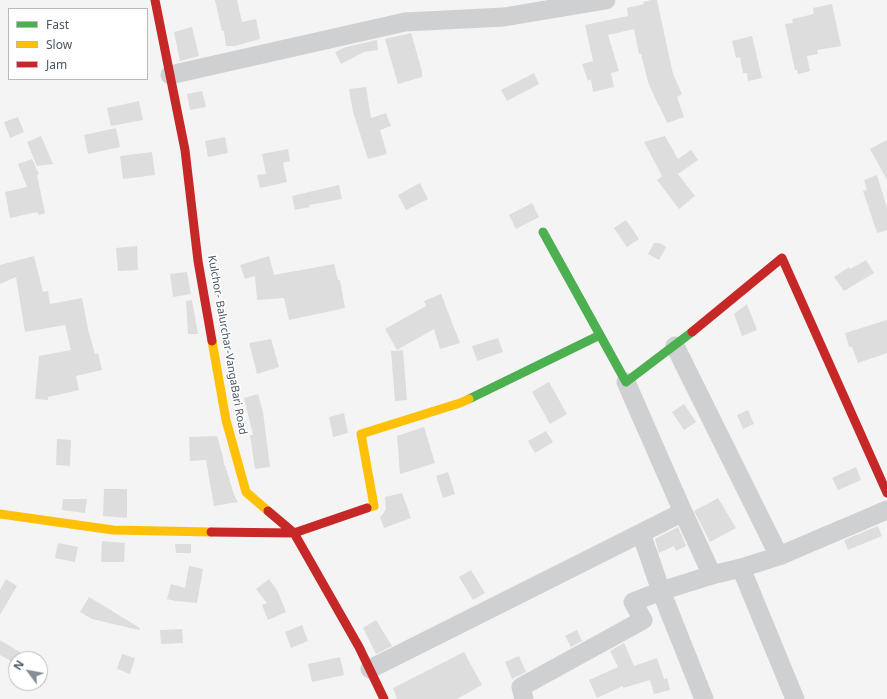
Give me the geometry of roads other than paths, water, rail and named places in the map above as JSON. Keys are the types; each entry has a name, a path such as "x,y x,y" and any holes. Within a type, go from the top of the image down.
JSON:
{"street":[{"name":"Kulchor- Balurchar-VangaBari Road","path":"155,0 185,150 198,261 226,420 246,492 294,533 359,647 384,699"},
{"path":"170,76 405,22 504,17 606,0"},
{"path":"543,232 626,382 712,575"},
{"path":"626,382 675,346 782,258 887,493"},
{"path":"0,514 113,530 294,533 374,506 361,434 460,403 600,335"},
{"path":"675,346 779,556"},
{"path":"524,699 521,687 643,620 633,602 661,591 779,556 887,510"},
{"path":"370,669 683,512"},
{"path":"641,533 661,591 704,699"},
{"path":"741,568 795,699"}]}
